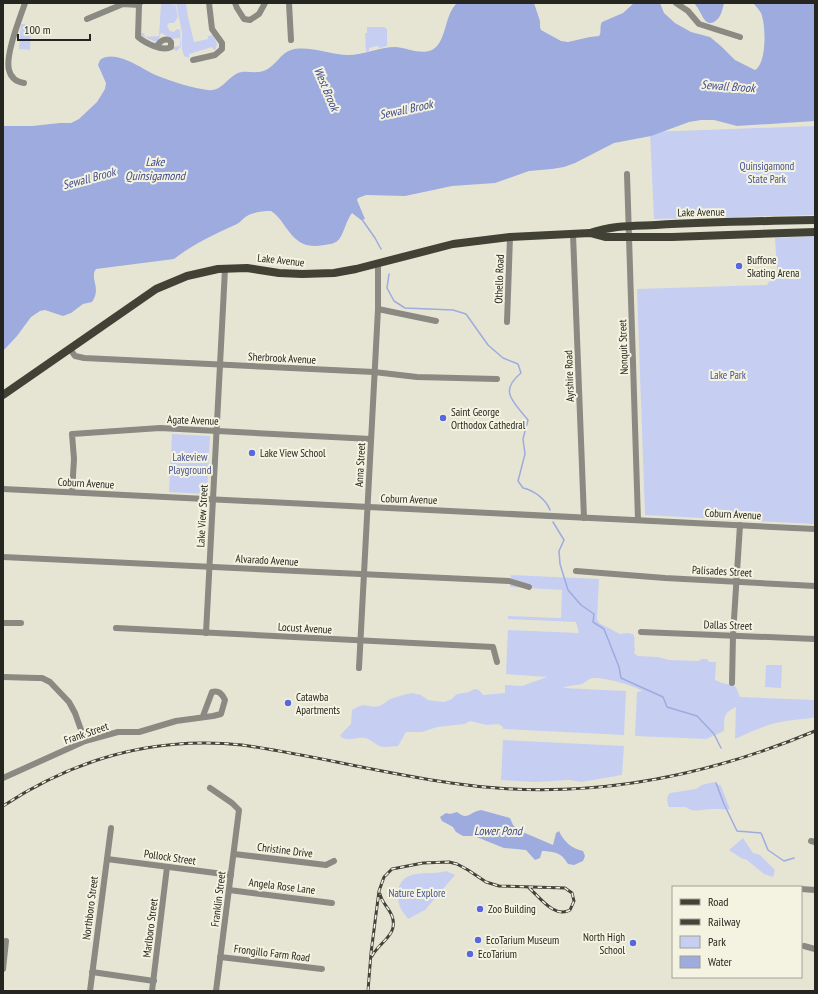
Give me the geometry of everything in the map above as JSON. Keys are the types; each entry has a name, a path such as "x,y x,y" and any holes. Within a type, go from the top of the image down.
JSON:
{"main road":[{"name":"Lake Avenue","path":"3,395 149,293 187,276 225,269 247,268 279,273 318,274 350,270 453,244 510,237 590,233 608,227 683,223 815,220"},
{"name":"Lake Avenue","path":"590,233 605,237 672,237 815,232"}],"street":[{"path":"24,83 12,77 8,64 25,3"},
{"path":"193,60 215,55 220,52 222,48 222,43 212,29 209,3"},
{"path":"235,3 244,19 250,20 259,14 265,3"},
{"path":"289,3 291,40"},
{"path":"676,3 688,11 699,24 740,37"},
{"path":"87,19 123,4 140,4 138,37 157,46"},
{"name":"Nonquit Street","path":"627,174 638,520"},
{"name":"Ayrshire Road","path":"573,234 584,518"},
{"name":"Othello Road","path":"507,322 510,237"},
{"name":"Anna Street","path":"359,668 378,310 378,263"},
{"path":"220,365 225,269"},
{"path":"378,310 436,321"},
{"name":"Sherbrook Avenue","path":"70,348 75,356 84,358 374,372 422,377 497,379"},
{"name":"Lake View Street","path":"206,633 220,365"},
{"name":"Agate Avenue","path":"72,492 74,459 72,434 160,428 371,439"},
{"name":"Coburn Avenue","path":"3,489 815,529"},
{"path":"732,683 740,525"},
{"name":"Alvarado Avenue","path":"3,557 509,581 529,587"},
{"name":"Palisades Street","path":"576,571 815,586"},
{"path":"3,623 21,623"},
{"name":"Locust Avenue","path":"116,628 493,647 497,662"},
{"name":"Dallas Street","path":"640,632 815,639"},
{"path":"3,677 42,678 50,682 71,705 85,741"},
{"name":"Frank Street","path":"3,778 85,741 118,732 139,732 176,721 221,714 225,700 222,695 218,692 212,692 203,716"},
{"name":"Franklin Street","path":"210,788 232,803 239,810 216,991"},
{"name":"Northboro Street","path":"90,991 111,828"},
{"name":"Christine Drive","path":"234,854 326,865 334,861"},
{"name":"Pollock Street","path":"107,859 231,875"},
{"name":"Marlboro Street","path":"152,991 167,867"},
{"path":"802,889 815,890"},
{"name":"Angela Rose Lane","path":"229,890 332,903"},
{"path":"3,969 6,941"},
{"path":"804,946 815,949"},
{"name":"Frongillo Farm Road","path":"220,956 322,969"},
{"path":"92,972 154,981"}],"green space":[{"path":"161,3 169,3 173,5 175,3 178,17 174,23 169,23 167,26 170,31 174,32 177,29 180,30 181,46 177,51 172,49 173,47 180,46 180,38 171,39 162,33 160,34 159,40 156,42 142,36 139,33 144,33 145,37 159,36"},
{"path":"176,3 186,3 194,42 208,39 208,36 213,35 217,44 216,49 214,50 212,47 189,54 189,58 184,56 182,49 182,33"},
{"path":"21,24 31,25 30,50 19,49"},
{"path":"367,27 384,27 387,29 387,46 380,48 377,46 369,48 369,51 366,52 365,33 367,33"},
{"name":"Quinsigamond State Park","path":"815,126 815,215 654,219 650,132"},
{"name":"Lake Park","path":"815,236 815,524 645,515 637,289 767,285 777,270 775,238"},
{"name":"Lakeview Playground","path":"172,434 210,436 207,494 169,492"},
{"path":"511,575 599,579 597,619 599,623 620,634 633,634 635,649 634,653 638,656 658,657 669,660 697,661 707,659 709,662 716,662 715,680 736,687 740,697 815,700 815,717 775,723 735,739 736,707 725,716 724,731 706,739 635,736 637,692 642,691 618,682 592,678 582,684 563,688 626,691 624,735 503,729 503,727 498,724 487,725 470,721 465,724 437,727 422,732 406,732 398,746 381,747 369,739 346,739 340,736 351,724 352,710 364,705 375,707 379,706 390,699 412,693 421,695 428,700 444,702 452,699 457,694 469,692 474,689 479,690 483,695 505,693 505,685 522,686 547,677 506,674 508,630 579,633 576,622 508,619 508,616 561,618 562,590 510,587"},
{"path":"766,665 782,665 781,688 765,687"},
{"path":"503,740 624,746 622,775 581,782 570,780 535,782 501,780"},
{"path":"714,782 721,786 730,809 692,810 686,807 669,807 667,800 670,793 696,789 702,785"},
{"path":"743,838 753,853 760,855 775,870 773,877 764,874 747,860 729,850"},
{"name":"Nature Explore","path":"446,871 455,875 425,910 408,919 401,909 398,900 399,886 405,878 422,873 437,873"}],"water":[{"name":"Lake Quinsigamond","path":"457,3 534,3 540,21 541,30 561,41 568,42 599,36 602,22 623,13 634,3 660,3 664,13 675,23 691,32 710,37 735,60 755,70 762,60 764,26 761,13 753,3 815,3 815,121 737,126 714,120 701,120 689,122 651,136 614,143 564,167 529,171 495,183 452,186 405,196 366,195 358,198 357,200 365,219 361,220 352,213 340,238 335,243 316,246 304,244 294,238 279,218 271,211 256,213 196,244 174,259 96,269 94,276 96,292 92,302 83,304 71,313 63,316 45,310 40,311 31,317 17,336 3,351 3,126 32,126 71,123 79,119 97,102 105,89 106,83 98,65 100,60 107,57 122,58 158,76 202,89 212,90 219,87 236,74 266,70 291,50 312,49 334,54 348,55 360,54 390,47 419,52 432,50 440,41 450,14"},
{"path":"693,3 724,3 720,16 714,22 710,23 705,20 696,5"},
{"name":"Lower Pond","path":"481,810 510,818 513,825 518,830 553,845 556,833 559,831 568,844 583,851 585,856 583,861 574,865 568,864 563,857 557,853 542,851 540,858 535,860 526,850 504,848 474,836 463,836 456,832 453,827 442,821 440,817 446,813 450,814 457,812 466,816"}],"waterway":[{"path":"361,218 381,249"},
{"path":"389,274 387,288 394,301 405,308 453,310 466,314 488,345 503,358 518,364 521,373 514,380 509,391 514,402 528,420 523,439 525,454 518,481 523,488 535,493 546,502 550,510"},
{"path":"553,522 564,540 559,551 560,564 568,590 581,605 594,614 593,622 604,629 619,667 621,678 663,697 667,707 697,716 714,734 721,748"},
{"path":"716,783 737,831 761,833 768,850 784,861 794,858"}],"railway":[{"path":"3,806 31,789 88,763 117,754 178,744 210,743 242,745 451,783 498,788 545,790 591,788 682,774 771,748 815,731"},
{"path":"368,991 379,891 384,877 392,869 423,863 449,862 457,864 486,882 499,886 565,888 572,893 574,901 570,910 564,912 558,911 547,905 528,887"},
{"path":"372,956 391,933 393,928 392,916 380,894"}],"place":[{"name":"Buffone Skating Arena","path":"739,266"},
{"name":"Saint George Orthodox Cathedral","path":"443,418"},
{"name":"Lake View School","path":"252,453"},
{"name":"Catawba Apartments","path":"288,703"},
{"name":"Zoo Building","path":"480,909"},
{"name":"EcoTarium Museum","path":"478,940"},
{"name":"North High School","path":"633,943"},
{"name":"EcoTarium","path":"470,954"}],"water label":[{"name":"Sewall Brook","path":"728,86"},
{"name":"West Brook","path":"327,89"},
{"name":"Sewall Brook","path":"406,109"},
{"name":"Sewall Brook","path":"89,178"}]}
